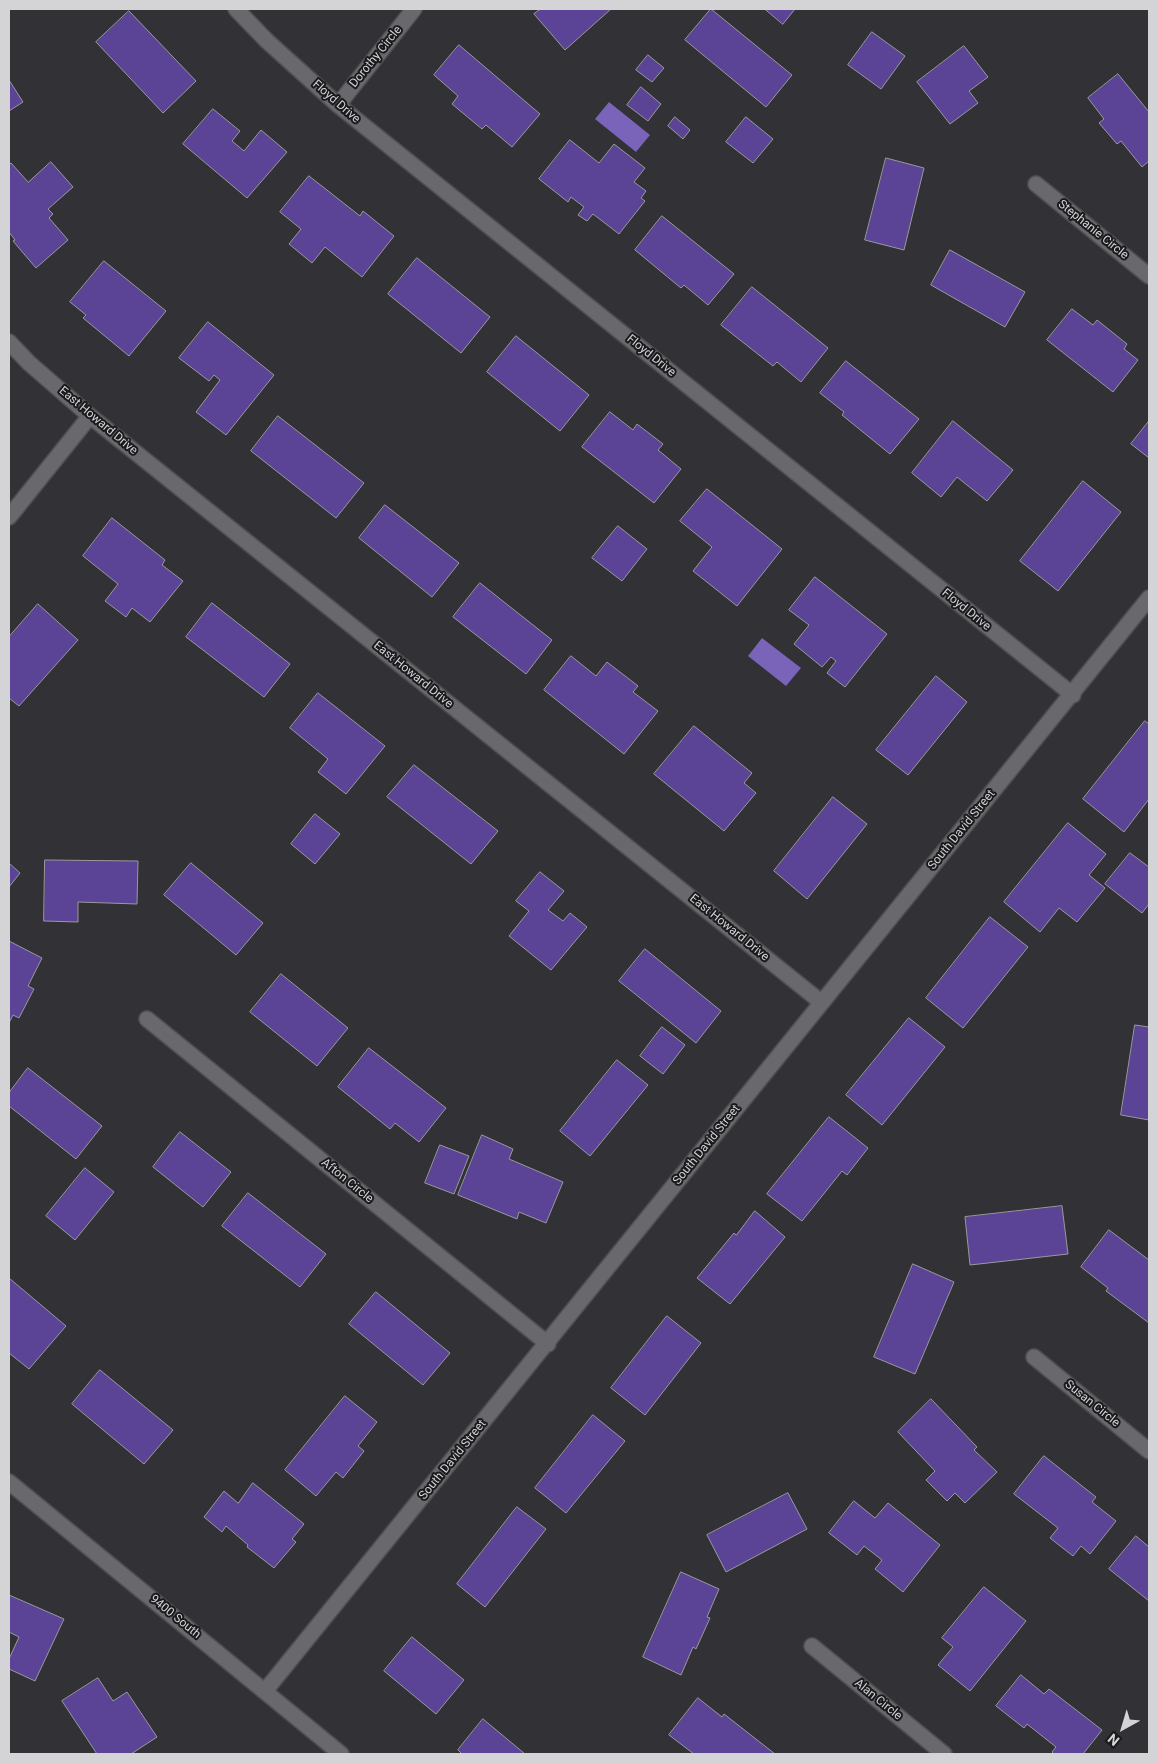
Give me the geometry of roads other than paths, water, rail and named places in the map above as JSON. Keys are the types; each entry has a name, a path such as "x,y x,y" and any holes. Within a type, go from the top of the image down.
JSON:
{"street":[{"name":"Floyd Drive","path":"236,9 267,41 338,105 1072,695"},
{"name":"Dorothy Circle","path":"338,105 414,9"},
{"name":"Stephanie Circle","path":"1036,184 1149,276"},
{"name":"East Howard Drive","path":"9,342 29,363 90,416 821,1002"},
{"path":"9,517 90,416"},
{"name":"South David Street","path":"265,1691 548,1344 821,1002 1149,598"},
{"name":"Afton Circle","path":"147,1019 548,1344"},
{"name":"Susan Circle","path":"1034,1357 1149,1451"},
{"name":"9400 South","path":"9,1482 341,1754"},
{"name":"Alan Circle","path":"812,1646 944,1754"}]}
